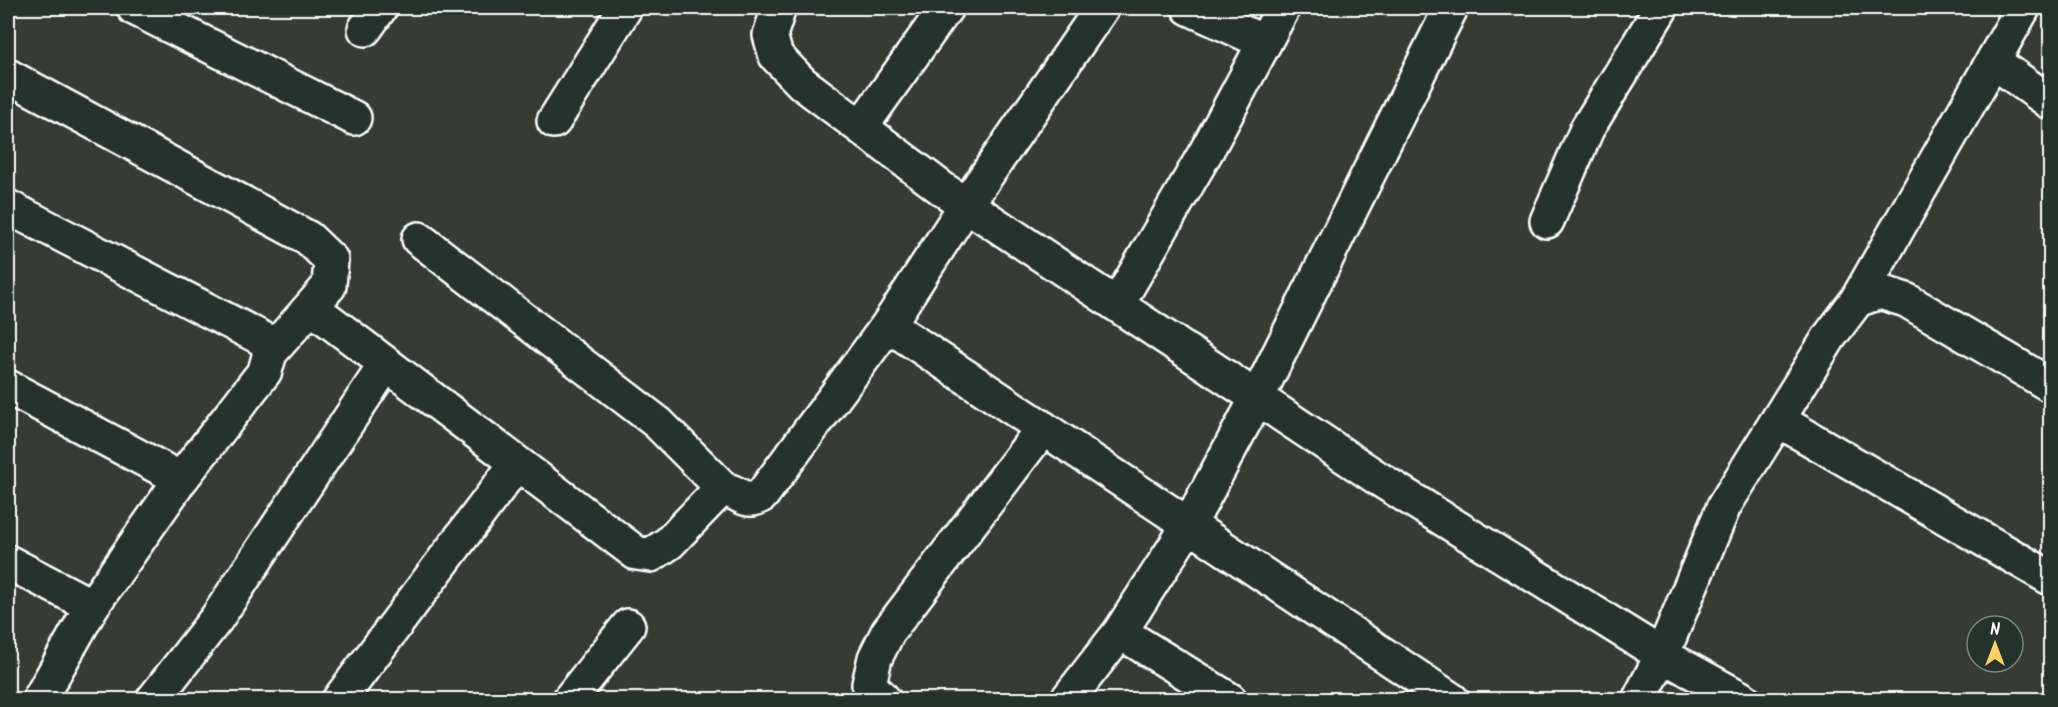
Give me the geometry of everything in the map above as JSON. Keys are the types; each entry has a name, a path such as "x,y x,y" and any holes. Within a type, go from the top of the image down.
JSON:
{"street":[{"path":"554,121 624,8"},
{"path":"779,8 770,35 776,56 802,83 966,205 1380,479 1662,655 1744,699"},
{"path":"861,127 946,8"},
{"path":"419,239 658,423 724,489 746,499 754,500 762,495 888,325 966,205 1102,8"},
{"path":"1190,8 1264,42"},
{"path":"1117,305 1207,150 1283,8"},
{"path":"1067,699 1120,632 1189,525 1257,398 1451,8"},
{"path":"1547,221 1587,129 1661,8"},
{"path":"1639,699 1662,655 1724,506 1830,336 1857,300 2023,8"},
{"path":"152,11 354,118"},
{"path":"1993,61 2050,102"},
{"path":"8,76 308,238 331,260 329,286 270,352 265,371 181,479 92,606 39,699"},
{"path":"8,207 265,340 270,352"},
{"path":"1857,300 1880,292 1906,300 2050,385"},
{"path":"310,308 636,553 643,555 658,552 718,491 724,489"},
{"path":"888,325 1452,699"},
{"path":"153,699 217,618 386,364"},
{"path":"8,387 181,479"},
{"path":"1778,420 2050,578"},
{"path":"884,699 868,684 875,658 888,632 1043,428"},
{"path":"339,699 517,463"},
{"path":"8,562 92,606"},
{"path":"569,699 628,626"},
{"path":"1120,632 1230,699"}]}
